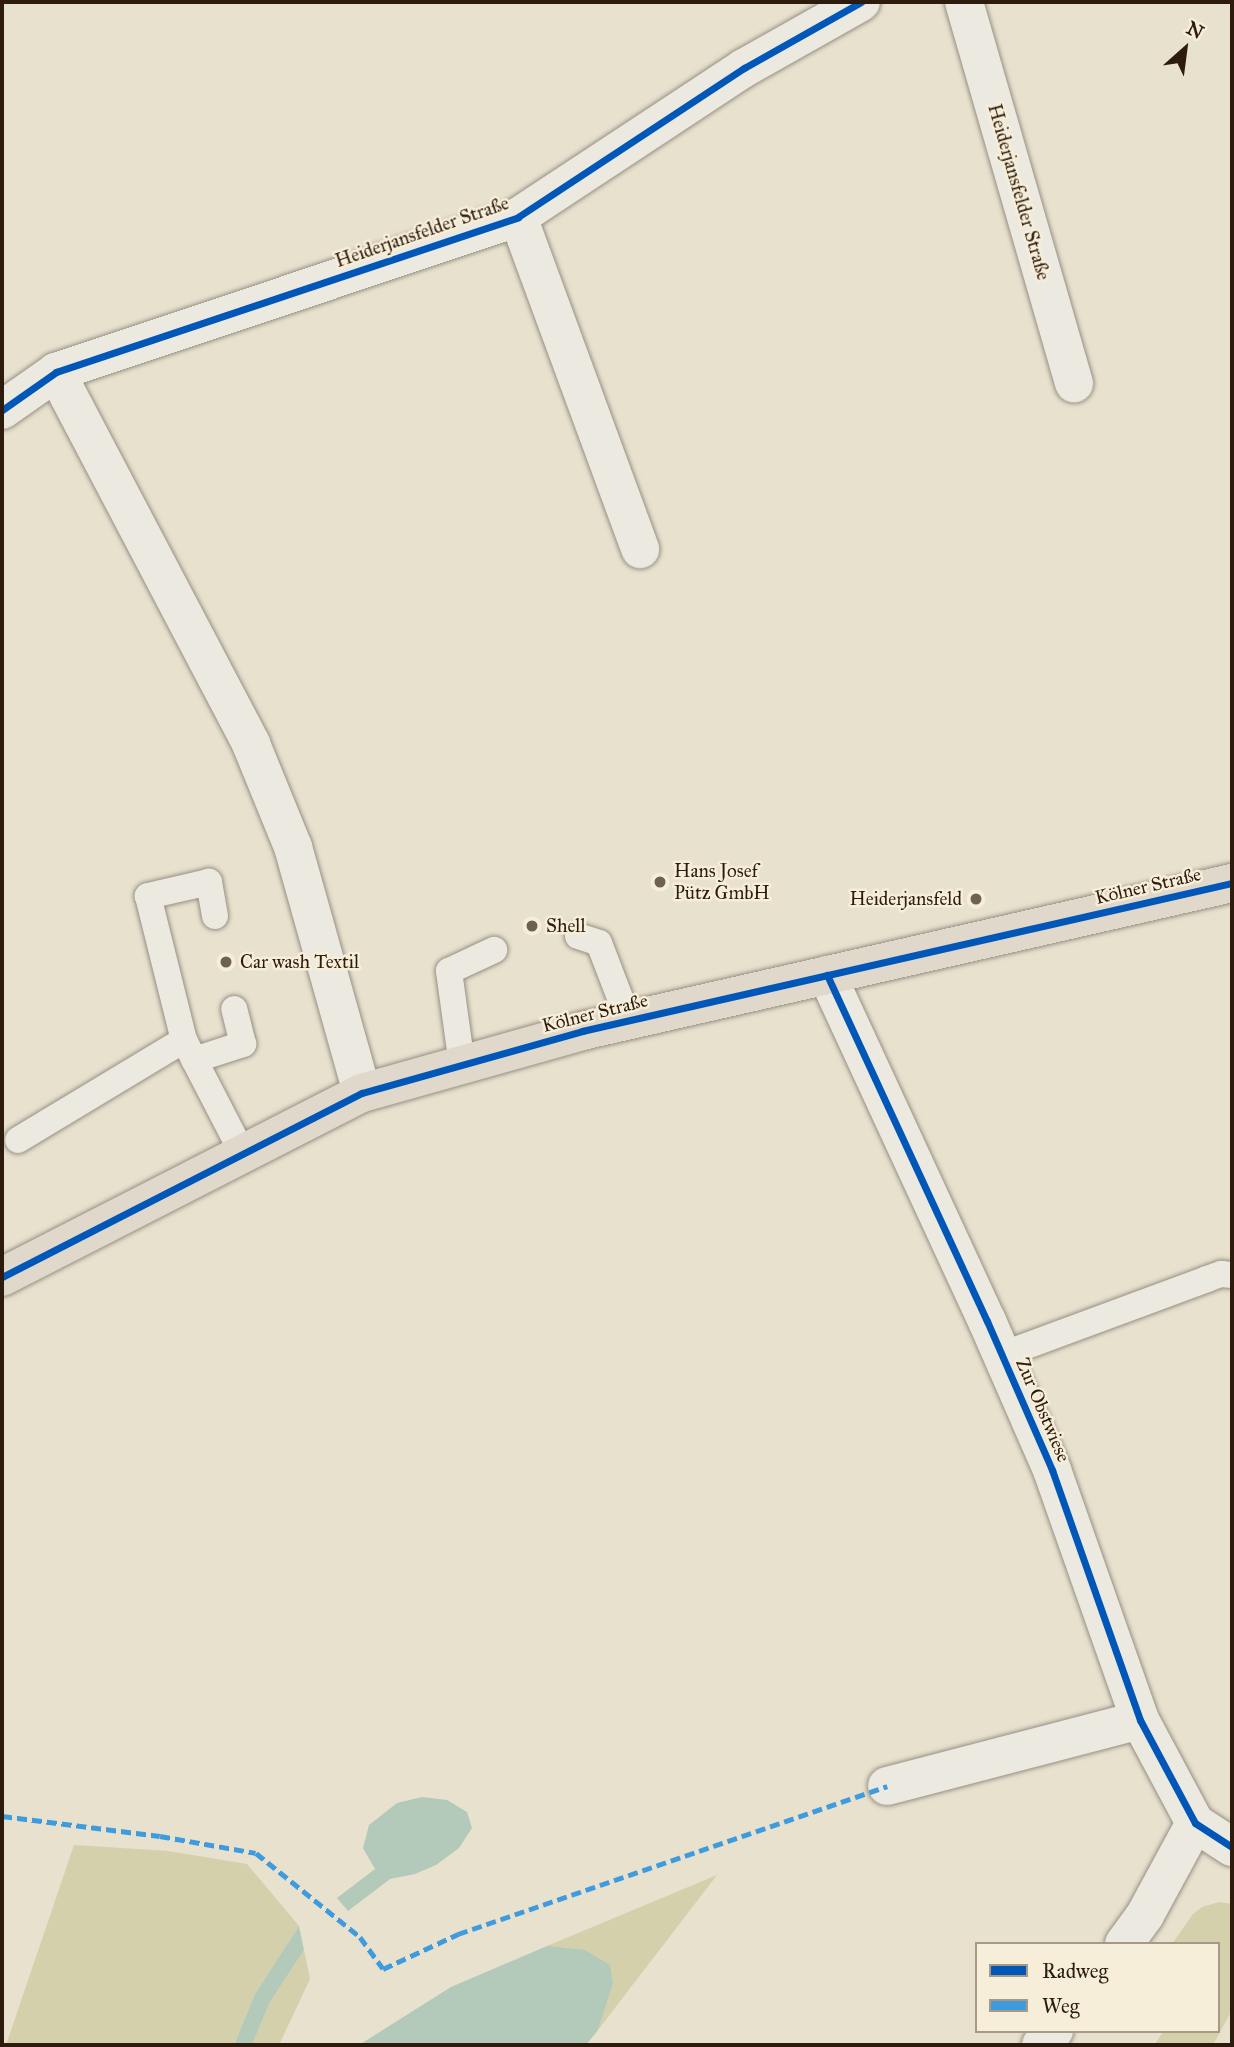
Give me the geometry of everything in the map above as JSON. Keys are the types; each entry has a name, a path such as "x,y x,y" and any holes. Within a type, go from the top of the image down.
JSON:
{"main road":[{"name":"Kölner Straße","path":"2,1277 244,1156 362,1093 629,1021 1232,883"}],"street":[{"name":"Heiderjansfelder Straße","path":"2,410 56,372 518,217 744,68 861,2"},
{"name":"Heiderjansfelder Straße","path":"964,2 1074,383"},
{"name":"Heiderjansfelder Straße","path":"518,217 640,549"},
{"path":"56,372 251,744 293,847 362,1093"},
{"name":"Zur Obstwiese","path":"827,975 1052,1470 1140,1720 1195,1823 1232,1847"},
{"path":"887,1786 1140,1720"},
{"path":"1125,1942 1145,1915 1195,1823"}],"lane":[{"path":"215,916 209,882 148,896 189,1050 244,1156"},
{"path":"578,936 599,943 629,1021"},
{"path":"462,1065 449,971 494,950"},
{"path":"18,1140 189,1050 243,1044 234,1009"},
{"path":"1002,1355 1221,1274 1232,1275"}],"shaded area":[{"path":"422,1797 447,1800 467,1812 472,1828 459,1848 436,1865 415,1874 390,1879 348,1911 337,1898 375,1869 363,1848 369,1825 397,1803"},
{"path":"74,1845 168,1851 247,1864 299,1926 255,1994 234,2045 6,2045"},
{"path":"717,1875 598,2030 613,1984 547,1946"},
{"path":"1219,1902 1232,1904 1232,2010 1220,2032 1220,1942 1173,1942 1193,1914 1202,1907"},
{"path":"299,1926 304,1950 270,2002 252,2045 234,2045 255,1994"},
{"path":"547,1946 585,1950 610,1965 613,1984 598,2030 586,2045 359,2045 451,1987"},
{"path":"304,1950 310,1979 279,2045 252,2045 270,2002"},
{"path":"1163,2033 1220,2033 1213,2045 1154,2045"}],"marked path":[{"path":"2,1816 160,1836 256,1853 360,1937 383,1969 458,1934 887,1786"}],"cycle path":[{"path":"2,410 56,372 518,217 744,68 861,2"},
{"path":"2,1277 362,1093 582,1031 1232,883"},
{"path":"827,975 987,1321 1052,1470 1140,1720 1195,1823 1232,1847"}],"place":[{"name":"Hans Josef Pütz GmbH","path":"660,882"},
{"name":"Heiderjansfeld","path":"976,899"},
{"name":"Shell","path":"532,926"},
{"name":"Car wash Textil","path":"226,962"}]}
